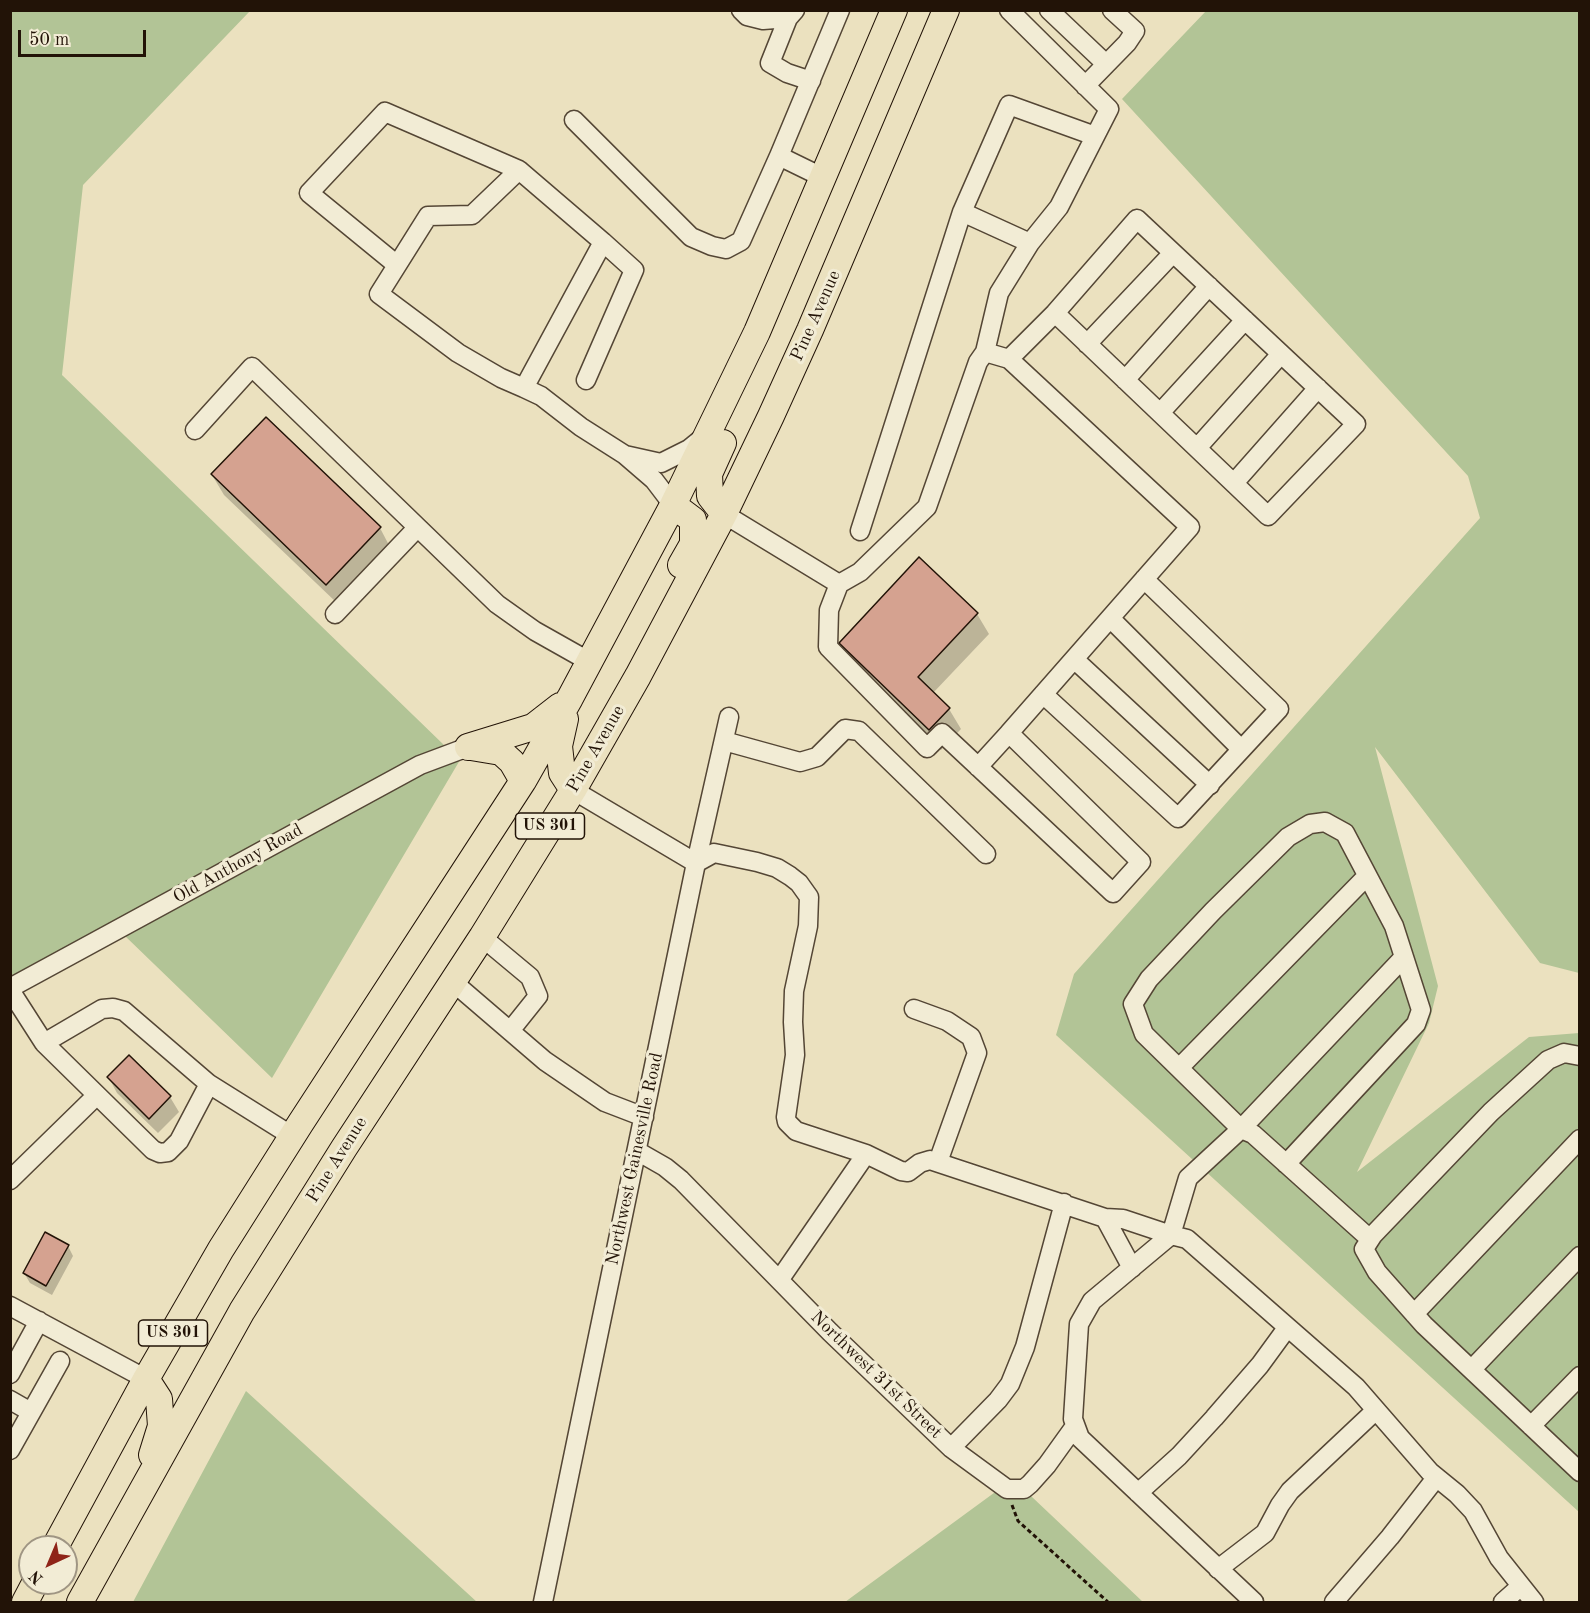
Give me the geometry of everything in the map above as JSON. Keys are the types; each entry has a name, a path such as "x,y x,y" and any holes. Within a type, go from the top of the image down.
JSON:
{"highway":[{"name":"US 301","path":"62,1535 146,1379 221,1249 523,781 590,662 674,505 757,332 894,10"},
{"name":"Pine Avenue","path":"80,1602 242,1311 344,1148 482,937 573,790 638,676 724,514 810,330 946,10"},
{"path":"724,514 710,495 709,474 792,292 792,250"},
{"path":"638,676 633,663 637,645 693,544 693,520 674,505"},
{"path":"468,747 533,727 570,698"},
{"path":"570,698 559,746 562,774 573,790"},
{"path":"468,747 501,752 512,762 523,781"},
{"path":"141,1492 161,1426 159,1399 146,1379"}],"street":[{"path":"741,10 747,16 763,20 792,14"},
{"path":"574,120 691,237 726,249 741,241 840,10"},
{"path":"1049,10 1106,64"},
{"path":"1085,86 1135,31 1112,10"},
{"path":"792,14 770,63 786,73 810,81"},
{"path":"1009,733 1141,862 1113,893 942,733 927,748 828,647 830,610 839,584 860,572 927,507 978,362 985,352 999,293 1030,243 1059,207 1109,110 1022,15"},
{"path":"860,531 962,212 1009,105 1095,136"},
{"path":"397,265 309,193 385,112 519,170 634,270 586,380"},
{"path":"779,156 824,178"},
{"path":"519,170 472,215 428,216 379,294 458,353 501,378 541,396 581,427 626,455 654,480 674,505"},
{"path":"962,212 1030,243"},
{"path":"1010,358 1055,313 1137,219 1356,424 1268,516 1055,313"},
{"path":"524,388 603,242"},
{"path":"1087,344 1173,253"},
{"path":"1125,380 1209,286"},
{"path":"1160,413 1245,320"},
{"path":"978,767 1190,527 1010,358 985,352"},
{"path":"1197,448 1281,354"},
{"path":"195,430 252,368 497,604 535,631 590,662"},
{"path":"1234,483 1318,388"},
{"path":"626,455 661,463 689,449 709,433"},
{"path":"724,514 839,584"},
{"path":"335,614 417,528"},
{"path":"1043,694 1178,818 1279,709 1144,579"},
{"path":"1110,618 1241,749"},
{"path":"1074,659 1210,784"},
{"name":"Northwest Gainesville Road","path":"543,1602 696,863 729,717"},
{"path":"724,741 800,762 817,757 845,729 860,731 986,854"},
{"name":"Old Anthony Road","path":"10,989 420,765 468,747"},
{"path":"573,790 696,863 714,853 757,862 777,868 805,889 809,897 810,910 794,991 795,1055 786,1116 791,1128 866,1154 908,1172 926,1160 938,1162 1105,1218 1123,1219 1187,1239 1356,1387 1436,1478 1473,1511 1499,1558 1534,1602"},
{"path":"1286,1164 1416,1024 1420,1010 1394,927 1345,833 1326,822 1310,824 1288,837 1213,911 1149,980 1133,1004 1144,1034 1241,1129 1253,1134 1286,1164 1371,1239"},
{"path":"1179,1068 1367,876"},
{"path":"482,937 530,977 538,996 510,1031"},
{"path":"1254,1602 1080,1438 1073,1419 1079,1324 1092,1301 1171,1235 1188,1178 1241,1129 1404,957"},
{"path":"453,982 545,1061 604,1102 644,1117"},
{"path":"10,989 44,1043 153,1150 160,1153 168,1152 179,1141 209,1084"},
{"path":"44,1043 102,1009 113,1008 124,1011 209,1084 292,1136"},
{"path":"914,1009 947,1021 971,1037 977,1053 938,1162"},
{"path":"1580,1056 1564,1053 1548,1060 1491,1112 1364,1249 1377,1272 1414,1314 1580,1472"},
{"path":"10,1180 97,1095"},
{"path":"1414,1314 1580,1140"},
{"name":"Northwest 31st Street","path":"637,1151 665,1167 681,1180 830,1332 951,1448 1007,1489"},
{"path":"780,1279 866,1154"},
{"path":"951,1448 998,1400 1010,1384 1025,1347 1064,1203"},
{"path":"1105,1218 1132,1268"},
{"path":"1472,1369 1580,1256"},
{"path":"10,1305 146,1379"},
{"path":"13,1364 39,1321"},
{"path":"1138,1493 1179,1456 1214,1419 1260,1365 1287,1328"},
{"path":"10,1450 60,1361"},
{"path":"1531,1426 1580,1376"},
{"path":"10,1400 31,1412"},
{"path":"1218,1569 1265,1533 1290,1491 1375,1411"},
{"path":"1007,1489 1024,1489 1030,1484 1075,1426"},
{"path":"1334,1602 1390,1537 1436,1478"},
{"path":"1503,1602 1521,1586"}],"path":[{"path":"1007,1489 1018,1521 1108,1602"}],"green space":[{"path":"11,11 250,11 83,185 62,375 445,746 417,757 11,977"},
{"path":"1206,11 1579,11 1579,973 1540,963 1375,747 1438,986 1429,1023 1357,1172 1529,1037 1579,1033 1579,1512 1056,1035 1074,974 1480,518 1468,476 1122,99"},
{"path":"460,760 272,1078 125,936 423,773"},
{"path":"246,1391 477,1602 133,1602"},
{"path":"1013,1479 1143,1602 845,1602"}],"building":[{"path":"266,417 381,527 326,585 211,474"},
{"path":"919,557 978,613 918,677 950,708 929,730 839,643"},
{"path":"129,1055 171,1096 149,1119 107,1077"},
{"path":"45,1232 69,1245 46,1286 23,1273"}]}
